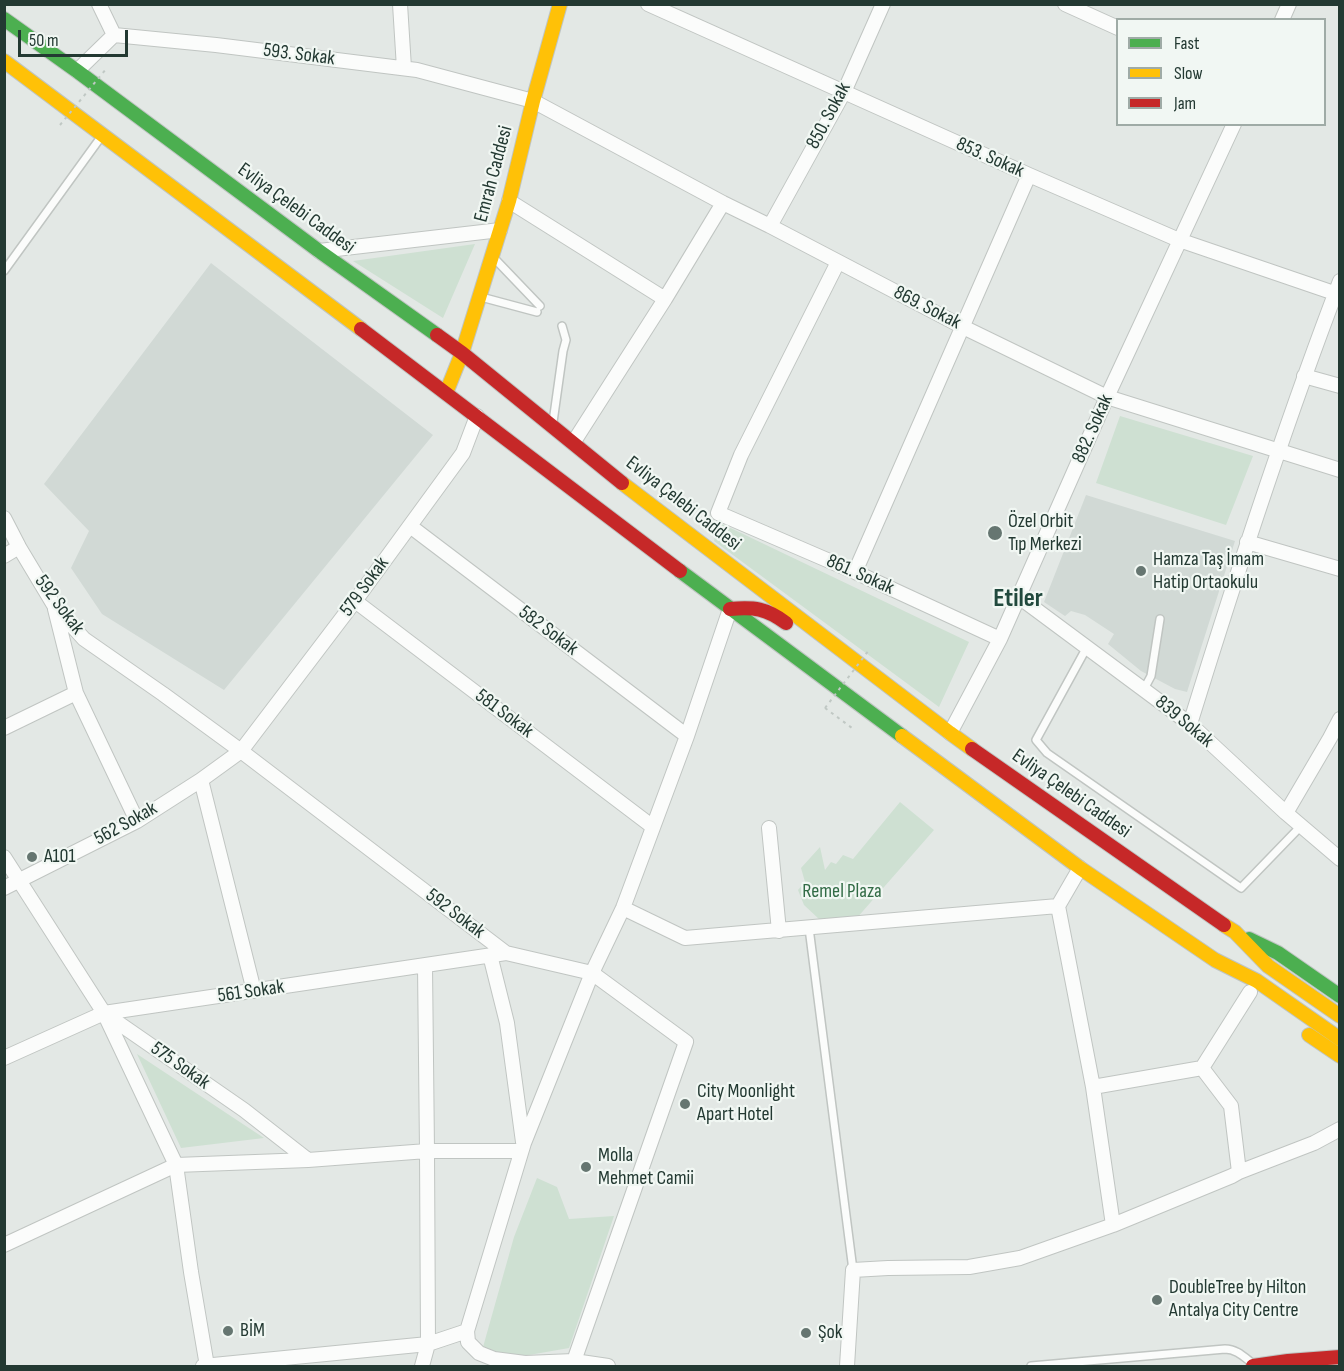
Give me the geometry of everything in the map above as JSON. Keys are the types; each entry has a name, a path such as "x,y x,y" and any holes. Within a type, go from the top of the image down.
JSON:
{"main road":[{"name":"Emrah Caddesi","path":"446,393 462,353 509,201 533,100 560,4"},
{"name":"Evliya Çelebi Caddesi","path":"4,19 319,251 462,353 600,466 950,733 1235,932 1268,966 1340,1016"},
{"path":"4,61 730,609 1080,868 1215,960 1257,981 1340,1038"},
{"path":"730,609 756,607 764,609 782,620 854,677 950,733"},
{"path":"1235,932 1278,953 1340,996"},
{"path":"1215,960 1268,1005"},
{"path":"1295,1024 1340,1056"},
{"path":"1255,1366 1340,1357"}],"street":[{"path":"77,71 114,35 99,4"},
{"path":"400,4 404,68"},
{"name":"853. Sokak","path":"648,4 1179,240 1338,290"},
{"name":"850. Sokak","path":"770,226 844,92 883,4"},
{"path":"1065,4 1116,27"},
{"path":"1283,18 1289,4"},
{"name":"593. Sokak","path":"114,35 228,46 417,70 533,100"},
{"name":"869. Sokak","path":"533,100 723,203 963,327 1107,397 1340,470"},
{"name":"882. Sokak","path":"950,733 1000,639 1107,397 1233,126"},
{"path":"855,572 1029,175"},
{"path":"509,201 664,299"},
{"path":"573,443 723,203"},
{"path":"319,251 500,230"},
{"name":"861. Sokak","path":"838,262 741,455 718,513 855,572 1000,639"},
{"path":"1190,724 1278,451 1304,376 1338,290"},
{"path":"1304,376 1340,386"},
{"name":"579 Sokak","path":"241,751 355,601 463,453 477,416"},
{"name":"592 Sokak","path":"4,518 55,607 84,639 241,751 506,953 592,973 686,1042 574,1361"},
{"name":"582 Sokak","path":"410,526 687,736"},
{"path":"1247,542 1340,569"},
{"path":"4,556 19,547"},
{"name":"839 Sokak","path":"1019,597 1190,724 1286,813 1340,859"},
{"name":"581 Sokak","path":"355,601 653,827"},
{"path":"55,607 76,693 137,821"},
{"path":"608,1366 574,1361 525,1363 494,1359 479,1353 468,1342 467,1331 522,1147 592,973 623,908 687,736 730,609"},
{"path":"4,728 76,693"},
{"path":"1286,813 1340,719"},
{"name":"562 Sokak","path":"4,888 137,821 241,751"},
{"path":"201,780 254,991"},
{"path":"769,828 779,931"},
{"name":"575 Sokak","path":"4,857 104,1013 244,1110 308,1160"},
{"path":"1080,868 1058,906 1093,1087 1113,1225"},
{"path":"623,908 685,938 1058,906"},
{"name":"561 Sokak","path":"4,1058 104,1013 506,953"},
{"path":"490,955 507,1023 522,1147"},
{"path":"422,1366 428,1344 424,966"},
{"path":"1093,1087 1202,1068 1250,992"},
{"path":"104,1013 176,1165 191,1272 212,1366 428,1344 467,1331"},
{"path":"1202,1068 1231,1106 1239,1172"},
{"path":"848,1366 853,1270 975,1266 1020,1258 1113,1225 1314,1143 1340,1129"},
{"path":"4,1245 176,1165 308,1160 522,1147"}],"lane":[{"path":"4,272 103,134"},
{"path":"479,296 538,309 492,255"},
{"path":"553,427 566,340 562,326"},
{"path":"1144,689 1151,676 1160,619"},
{"path":"1087,647 1036,740 1047,753 1241,888 1301,826"},
{"path":"809,928 853,1270"},
{"path":"1031,1366 1225,1349 1237,1352 1255,1366"}],"path":[{"path":"60,125 106,69"},
{"path":"852,728 825,708 869,650"}],"shaded area":[{"path":"211,263 433,435 224,690 102,614 71,568 89,531 44,484"},
{"name":"Hamza Taş İmam Hatip Ortaokulu","path":"1086,495 1235,541 1187,692 1175,689 1141,671 1108,644 1114,634 1085,615 1071,611 1065,616 1044,602"}],"green space":[{"path":"475,244 443,318 353,261"},
{"path":"1120,416 1253,456 1226,525 1096,483"},
{"path":"718,522 969,642 939,707 714,541"},
{"name":"Remel Plaza","path":"900,802 934,830 856,919 820,920 804,905 798,890 805,882 801,868 820,847 825,870 831,862 836,864 843,855 853,859"},
{"path":"137,1054 264,1138 181,1148"},
{"path":"537,1178 557,1187 569,1219 614,1216 569,1348 529,1355 506,1356 483,1347 514,1237"}],"traffic: fast":[{"path":"4,19 437,335"},
{"path":"680,571 902,736"},
{"path":"1249,939 1278,953 1340,996"}],"traffic: slow":[{"path":"446,393 462,353 509,201 533,101 560,4"},
{"path":"4,61 361,329"},
{"path":"622,483 972,749"},
{"path":"902,736 1080,868 1215,960 1257,981 1340,1039"},
{"path":"1224,925 1235,932 1268,966 1340,1016"},
{"path":"1309,1035 1340,1056"}],"traffic: jam":[{"path":"361,329 680,571"},
{"path":"437,335 622,483"},
{"path":"730,609 760,610 786,623"},
{"path":"972,749 1224,925"},
{"path":"1253,1366 1340,1357"}],"place":[{"name":"Özel Orbit Tıp Merkezi","path":"995,533"},
{"name":"Hamza Taş İmam Hatip Ortaokulu","path":"1141,571"},
{"name":"A101","path":"32,857"},
{"name":"City Moonlight Apart Hotel","path":"685,1104"},
{"name":"Molla Mehmet Camii","path":"586,1167"},
{"name":"DoubleTree by Hilton Antalya City Centre","path":"1157,1300"},
{"name":"BİM","path":"228,1331"},
{"name":"Şok","path":"806,1333"}],"district":[{"name":"Etiler","path":"1018,599"}]}
